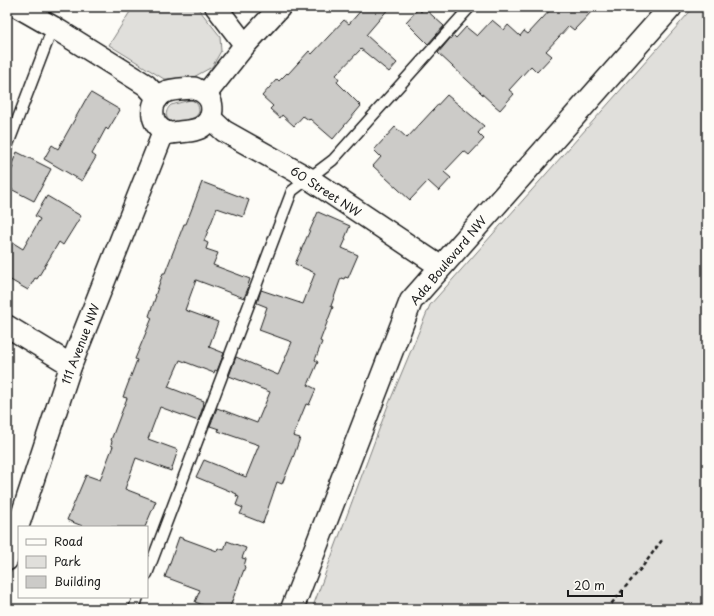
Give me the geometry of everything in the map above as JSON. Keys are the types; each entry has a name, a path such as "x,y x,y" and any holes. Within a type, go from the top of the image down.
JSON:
{"street":[{"path":"18,7 146,85 158,98"},
{"path":"216,7 245,46"},
{"path":"206,94 245,46 280,7"},
{"name":"Ada Boulevard NW","path":"292,609 411,301 671,7"},
{"path":"194,88 206,94 212,106 212,112 207,123 197,130 170,133 164,131 155,122 152,110 154,103 163,93 194,88"},
{"name":"60 Street NW","path":"210,118 224,131 308,178 440,267"},
{"name":"111 Avenue NW","path":"18,526 71,365 164,131"},
{"path":"7,326 71,365"},
{"name":"111 Avenue NW","path":"7,560 18,526"}],"lane":[{"path":"148,571 292,191 332,160 470,7"},
{"path":"7,147 53,27"},
{"path":"134,609 138,598"}],"path":[{"path":"607,609 643,566 662,540"}],"green space":[{"path":"133,7 197,7 220,36 221,51 212,67 190,79 164,79 109,45"},
{"path":"694,7 707,7 707,609 312,609 387,408 430,305"},
{"path":"190,100 196,103 199,108 199,112 195,117 184,121 175,122 168,119 166,115 171,105"}],"building":[{"path":"364,7 390,7 366,35 397,63 389,72 361,49 336,75 339,79 337,82 361,106 333,139 310,119 309,120 303,116 294,126 282,115 280,118 270,109 273,106 262,96 277,79 279,81 287,73 288,74 309,51 312,54 344,20 349,24"},
{"path":"553,7 596,7 574,30 569,26 546,51 552,56 537,72 531,66 509,90 514,94 500,110 438,53 453,35 456,38 466,27 477,36 492,20 504,30 508,25 520,36 524,31 528,34"},
{"path":"424,8 444,26 428,44 406,22 418,9 421,12"},
{"path":"91,93 120,110 108,130 106,128 92,154 96,157 82,181 44,159 52,145 58,149 86,99"},
{"path":"447,95 484,126 478,133 484,139 469,155 464,151 444,172 451,178 439,191 428,181 410,200 373,166 381,157 374,150 395,127 407,138"},
{"path":"17,152 51,169 34,201 7,187 7,179 13,167 11,166"},
{"path":"202,182 249,200 243,217 217,208 204,241 208,243 206,249 218,253 213,265 250,279 249,286 244,298 196,280 185,310 218,322 209,347 224,353 217,371 215,370 214,373 180,360 168,387 204,401 204,404 198,421 160,407 148,439 178,450 171,471 136,458 125,489 156,501 145,526 82,526 67,520 86,475 100,480 113,446 111,445 111,440 127,398 123,397 137,360 135,359 152,318 149,316 155,296 184,224 186,224"},
{"path":"47,196 81,216 63,245 59,242 37,279 35,278 28,290 7,278 7,239 23,249 40,219 35,216"},
{"path":"318,212 350,226 342,248 358,255 348,278 341,278 331,306 333,307 320,341 322,342 315,360 318,362 308,385 316,389 309,405 306,404 293,436 300,438 282,484 277,482 263,523 240,514 243,508 236,505 239,497 236,496 237,494 196,477 204,460 246,477 259,445 218,431 219,429 210,426 217,408 257,423 270,392 229,376 236,357 278,375 292,342 259,330 267,307 257,303 261,290 303,304 315,273 295,264"},
{"path":"179,537 217,551 218,548 224,550 227,541 246,548 242,558 246,559 245,567 229,609 201,609 203,605 195,602 200,590 165,577"}]}
